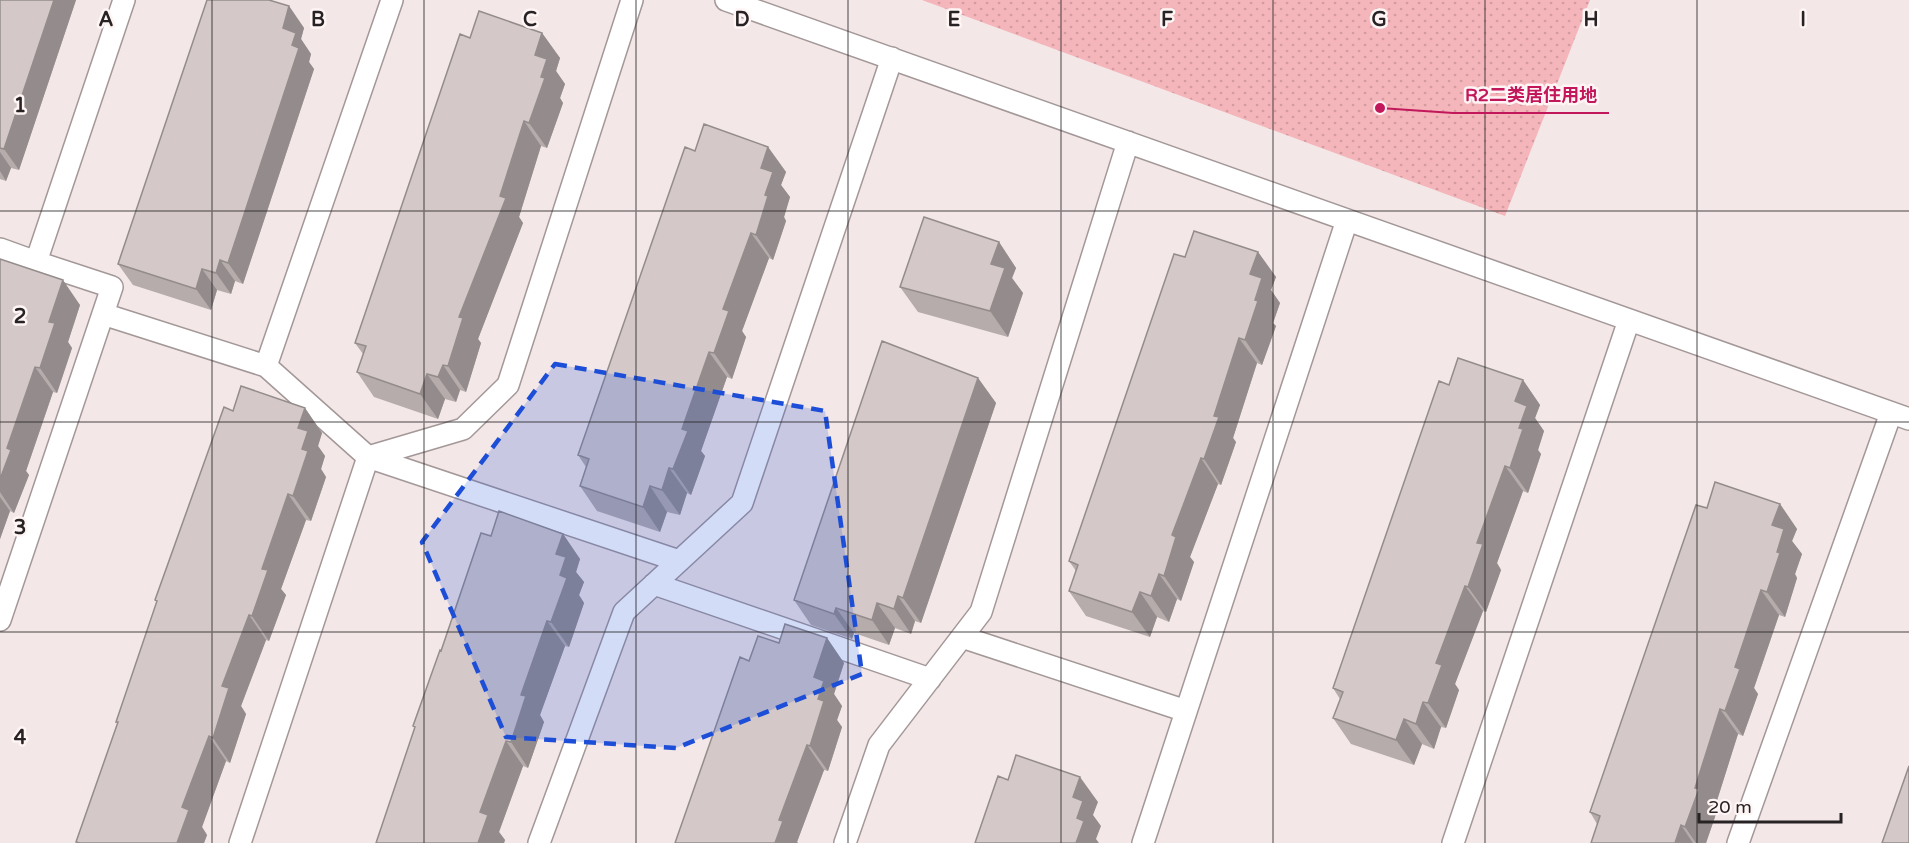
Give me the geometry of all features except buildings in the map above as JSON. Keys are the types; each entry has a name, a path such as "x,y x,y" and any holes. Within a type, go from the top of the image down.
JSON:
{"lane":[{"path":"36,262 124,0"},
{"path":"266,366 392,0"},
{"path":"368,457 463,429 508,385 632,0"},
{"path":"726,0 1900,416 1738,843"},
{"path":"539,843 624,612 742,503 892,58"},
{"path":"844,843 879,745 981,612 1128,142"},
{"path":"1143,843 1347,220"},
{"path":"0,249 112,287 0,620"},
{"path":"103,314 266,366 368,457 679,561"},
{"path":"1453,843 1629,320"},
{"path":"240,843 368,457"},
{"path":"654,584 930,679"},
{"path":"962,637 1186,711"}],"highlighted area":[{"path":"555,364 825,411 862,674 676,748 506,737 422,542"}],"shaded area":[{"path":"922,0 1590,0 1505,216"}],"place":[{"name":"R2二类居住用地","path":"1380,108"}]}
